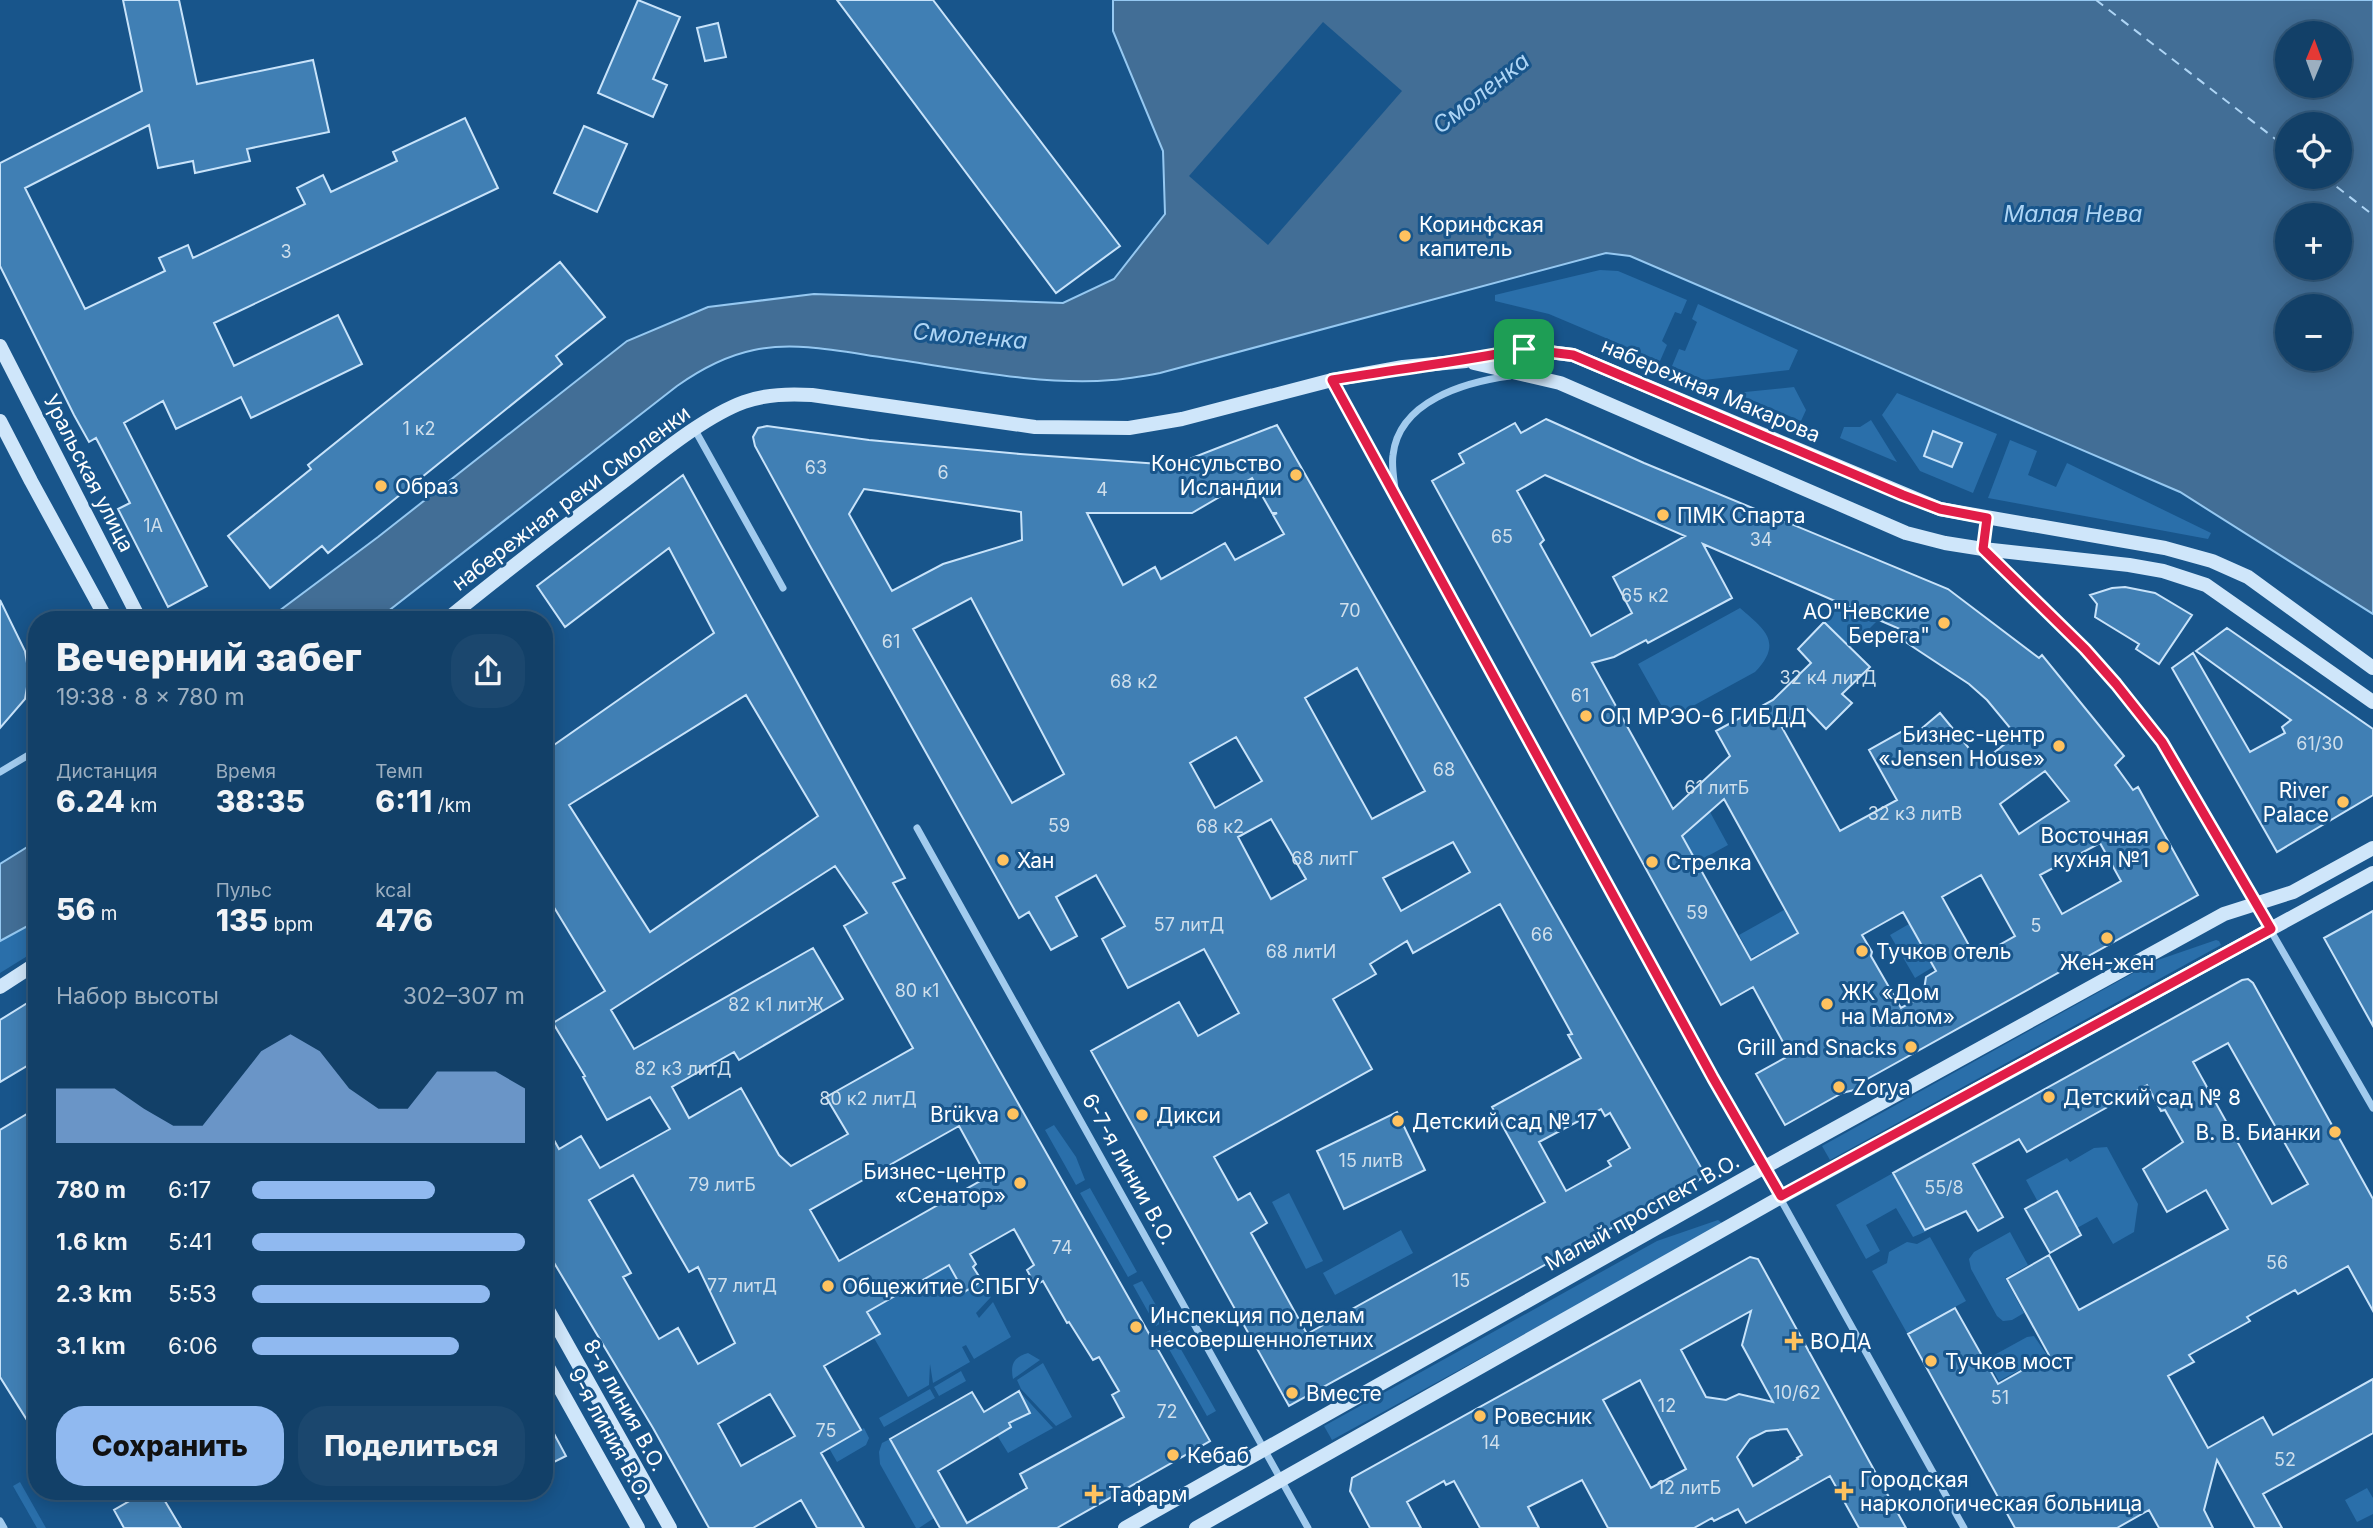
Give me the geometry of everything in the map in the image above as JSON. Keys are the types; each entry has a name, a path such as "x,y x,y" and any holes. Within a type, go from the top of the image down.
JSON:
{"main road":[{"name":"Уральская улица","path":"0,346 135,611"},
{"name":"набережная Макарова","path":"1466,361 1524,349 1573,355 1940,509 2165,548 2211,561 2248,577 2373,668"},
{"path":"1466,361 1560,383 1906,533 1983,549 2129,565 2163,571 2206,585 2373,702"},
{"name":"набережная реки Смоленки","path":"458,611 644,466 695,430 742,402 765,396 788,394 1035,427 1129,428 1182,419 1332,380 1403,367 1466,361"},
{"path":"0,421 102,611"},
{"name":"Малый проспект В.О.","path":"1125,1528 1763,1168 2224,914 2293,892 2373,848"},
{"path":"1196,1528 1781,1196 2373,873"},
{"path":"0,987 28,969"},
{"name":"8-я линия В.О.","path":"553,1319 670,1528"},
{"name":"9-я линия В.О.","path":"553,1376 638,1528"}],"street":[{"path":"1396,502 1393,454 1401,429 1419,409 1450,390 1485,380 1527,374"},
{"path":"1332,380 1396,502 1964,1528"},
{"path":"695,430 783,587"},
{"path":"1987,518 1983,549 2085,649 2162,742 2373,1108"},
{"path":"0,772 28,755"},
{"name":"6-7-я линии В.О.","path":"917,828 1308,1528"},
{"path":"0,1521 4,1528"}],"shaded area":[{"path":"1600,270 1618,271 1687,300 1681,314 1675,312 1662,341 1667,345 1660,361 1549,314 1495,301 1495,295"},
{"path":"1698,304 1798,350 1789,370 1704,380 1672,366 1679,349 1685,351 1697,322 1692,319"},
{"path":"1794,387 1806,410 1801,421 1735,393"},
{"path":"1897,393 1997,434 1973,493 1920,471 1882,415","holes":["1934,432 1962,443 1952,467 1924,456"]},
{"path":"1871,420 1897,462 1840,438 1844,427 1860,427"},
{"path":"2010,440 2037,451 2028,475 2056,487 2067,463 2211,533 2208,539 1988,498"},
{"path":"1840,604 1878,620 1851,647 1838,635 1835,637 1822,624"},
{"path":"1740,608 1757,623 1767,637 1768,652 1764,661 1755,672 1669,719 1638,664"},
{"path":"1710,812 1728,845 1697,862 1683,837"},
{"path":"1784,910 1797,933 1751,958 1739,935"},
{"path":"1909,924 1933,967 1915,978 1890,935"},
{"path":"28,926 28,956 0,973 0,941"},
{"path":"2216,940 2221,945 1830,1160 1822,1146 2155,961"},
{"path":"1054,1125 1076,1157 1085,1180 1076,1185 1045,1130"},
{"path":"2107,1147 2138,1204 2134,1232 2113,1244 2097,1217 2077,1228 2057,1192 2038,1202 2026,1180 2067,1158 2070,1162 2094,1148"},
{"path":"1893,1173 1927,1231 1913,1237 1896,1208 1866,1225 1880,1251 1866,1259 1836,1205"},
{"path":"1090,1188 1137,1272 1128,1277 1080,1193"},
{"path":"1289,1193 1323,1261 1306,1269 1272,1202"},
{"path":"1718,1220 1722,1223 1719,1227 1332,1440 1324,1426 1657,1241"},
{"path":"1401,1230 1413,1253 1335,1295 1323,1273"},
{"path":"2010,1232 2028,1265 2005,1278 2024,1313 2012,1320 2003,1321 1997,1316 1971,1269 1969,1259 1974,1252"},
{"path":"1930,1237 1966,1301 1907,1333 1872,1271 1887,1263 1889,1252 1907,1242 1917,1244"},
{"path":"967,1256 977,1273 965,1292 982,1281 991,1297 976,1313 979,1318 993,1302 1011,1337 974,1359 966,1345 962,1347 970,1362 933,1383 930,1364 929,1385 908,1397 874,1338 880,1334 867,1312"},
{"path":"1142,1281 1165,1321 1156,1326 1133,1285"},
{"path":"1170,1330 1216,1411 1207,1416 1161,1335"},
{"path":"2034,1336 2047,1355 1999,1381 1987,1359 2027,1337"},
{"path":"1028,1353 1040,1360 1013,1379 1014,1362"},
{"path":"1043,1363 1072,1417 1056,1426 1021,1389 1017,1380"},
{"path":"961,1371 966,1381 939,1396 934,1387"},
{"path":"930,1389 935,1398 884,1427 879,1418"},
{"path":"1020,1392 1053,1428 1008,1453 995,1432 1030,1413"},
{"path":"864,1428 869,1438 866,1445 837,1462 829,1448"},
{"path":"890,1439 934,1518 919,1528 916,1528 880,1464 879,1452 882,1443"},
{"path":"20,1482 46,1528 37,1528 13,1486"},
{"path":"2367,1488 2373,1498 2373,1514 2357,1522 2345,1500"}],"water":[{"name":"Малая Нева","path":"1113,0 2373,0 2373,614 2180,492 1630,256 1606,253 1160,373 1124,379 1085,381 1028,378 803,347 754,350 714,364 677,386 388,611 279,611 378,537 627,341 708,307 814,294 1063,303 1114,279 1165,214 1163,151 1113,31"},
{"path":"28,847 28,926 0,941 0,864"}],"pier":[{"path":"1323,22 1402,91 1268,245 1189,176"}],"building":[{"path":"123,0 179,0 197,84 313,60 329,132 247,149 250,161 195,173 193,161 158,168 149,125 25,188 85,309 165,271 159,258 188,245 193,258 305,204 297,188 323,175 331,192 397,161 393,152 465,118 498,188 214,323 234,366 338,315 362,364 251,418 241,397 176,429 163,401 124,423 207,586 168,607 118,509 130,503 96,438 89,442 74,415 0,266 0,163 142,91"},
{"path":"638,0 680,17 653,79 667,85 653,117 598,93"},
{"path":"837,0 933,0 1120,246 1056,293"},
{"path":"718,23 726,57 705,61 697,28"},
{"path":"584,126 627,144 597,212 554,193"},
{"path":"560,262 605,317 556,356 562,364 328,553 322,546 270,588 228,536 311,469 308,465"},
{"path":"1546,419 1644,463 1948,589 2039,658 2042,655 2124,756 2115,765 2133,790 2138,787 2198,895 1862,1082 1854,1090 1842,1093 1785,1125 1756,1074 1790,1055 1753,987 1721,1005 1432,481 1464,463 1459,454 1515,423 1521,433","holes":["1545,475 1685,536 1613,577 1632,613 1591,636 1540,544 1544,540 1517,491","1703,544 1909,633 1904,641 1969,684 1987,700 2016,735 1981,763 1940,713 1914,735 1910,727 1869,750 1897,800 1840,831 1780,724 1807,709 1826,729 1852,703 1842,694 1870,667 1824,622 1798,649 1811,663 1773,700 1716,731 1730,756 1673,809 1592,663 1614,657 1646,640 1648,643 1732,598","2045,771 2069,801 2019,834 2000,804","1724,799 1798,933 1751,960 1682,836","2100,843 2121,881 2062,914 2040,875","1981,875 2015,936 1976,958 1942,897","1903,912 1936,971 1926,977 1923,996 1901,1008 1871,956 1872,952 1862,935"]},
{"path":"1277,425 1706,1176 1289,1406 1091,1051 1179,1002 1198,1036 1239,1013 1204,949 1128,988 1102,939 1125,926 1096,875 1056,897 1077,936 1051,950 1029,912 1019,918 811,548 755,446 753,437 758,428 767,426 869,440 1174,465","holes":["1252,478 1272,513 1277,513 1273,515 1284,534 1235,560 1225,543 1161,579 1155,567 1123,585 1087,513 1192,513","864,489 1021,512 1022,540 943,564 892,591 849,514","971,598 1064,774 1012,803 913,629","1357,668 1425,791 1372,819 1305,698","1236,737 1262,781 1215,808 1190,763","1271,819 1306,879 1271,899 1238,837","1453,842 1470,872 1401,911 1383,878","1500,904 1572,1034 1568,1035 1581,1058 1492,1107 1545,1202 1307,1334 1251,1233 1267,1223 1250,1193 1238,1200 1214,1157 1372,1069 1333,999 1376,974 1370,964 1407,941 1413,953","1601,1109 1605,1116 1610,1113 1630,1148 1608,1161 1611,1166 1566,1191 1539,1142"]},
{"path":"1933,431 1962,443 1952,467 1924,456"},
{"path":"683,475 905,878 893,883 1210,1441 1057,1528 940,1528 890,1439 972,1392 984,1412 1019,1391 1030,1413 1009,1423 1011,1427 938,1471 967,1523 1027,1488 1020,1474 1124,1417 1112,1395 1119,1391 1099,1357 1093,1360 1069,1322 1067,1323 1043,1281 1035,1285 1027,1270 1034,1265 1014,1229 970,1254 976,1264 973,1267 982,1281 964,1292 949,1265 867,1312 880,1334 824,1366 861,1430 821,1453 864,1528 817,1528 801,1500 753,1528 709,1528 653,1428 553,1261 553,1138 559,1149 581,1136 600,1168 670,1129 650,1097 607,1120 583,1077 585,1076 553,1023 605,991 553,906 553,746 714,633 669,548 565,627 537,586","holes":["746,695 818,816 650,932 569,805","835,866 867,913 844,926 913,1048 826,1097 848,1134 791,1166 779,1155 741,1088 689,1118 672,1087 734,1052 739,1060 843,999 813,948 634,1049 611,1010","959,1126 987,1177 839,1261 810,1210","633,1175 689,1272 698,1267 735,1343 698,1364 678,1328 659,1339 623,1277 631,1273 589,1200","770,1394 795,1436 741,1466 718,1424"]},
{"path":"2125,587 2155,593 2192,615 2159,664 2136,649 2139,644 2095,617 2097,604 2090,595"},
{"path":"0,600 25,651 28,681 25,699 0,728"},
{"path":"2227,628 2373,729 2373,795 2277,852 2172,668 2193,653 2250,752 2285,733 2282,727 2291,720 2196,651"},
{"path":"2373,911 2373,1026 2324,938"},
{"path":"2248,979 2253,983 2373,1199 2373,1311 2348,1266 2298,1294 2295,1290 2247,1317 2250,1321 2189,1355 2194,1362 2168,1376 2208,1448 2263,1417 2273,1435 2373,1379 2373,1433 2263,1494 2282,1528 2255,1528 2217,1460 2204,1510 2213,1528 2159,1528 2149,1510 2117,1528 2015,1528 1908,1334 1955,1308 1998,1384 2049,1355 2007,1279 2049,1255 2079,1310 2228,1229 2206,1190 2167,1212 2143,1169 2183,1142 2147,1085 2027,1152 2019,1139 1973,1164 2003,1217 1978,1231 1966,1211 1925,1230 1893,1173","holes":["2228,1043 2308,1184 2272,1204 2193,1062"]},
{"path":"28,1003 28,1065 0,1082 0,1020"},
{"path":"1397,1112 1425,1170 1344,1209 1317,1151"},
{"path":"28,1113 28,1422 0,1377 0,1130"},
{"path":"2057,1191 2081,1235 2050,1253 2025,1209"},
{"path":"1750,1257 1758,1259 1906,1528 1859,1528 1830,1476 1746,1523 1738,1509 1694,1528 1608,1528 1582,1480 1528,1507 1539,1528 1480,1528 1454,1481 1446,1485 1444,1481 1407,1502 1421,1528 1370,1528 1350,1491 1352,1478","holes":["1751,1311 1742,1345 1773,1402 1739,1394 1726,1400 1706,1397 1681,1350","1640,1380 1686,1469 1651,1488 1603,1400","1787,1429 1802,1455 1753,1486 1737,1457 1750,1439 1766,1431"]},
{"path":"553,1432 566,1456 553,1462"},
{"path":"131,1500 164,1500 181,1528 124,1528 114,1510"}],"ferry route":[{"path":"2096,0 2275,139"},
{"path":"2339,189 2373,215"}],"place":[{"name":"Коринфская капитель","path":"1405,236"},
{"name":"Консульство Исландии","path":"1296,475"},
{"name":"Образ","path":"381,486"},
{"name":"ПМК Спарта","path":"1663,515"},
{"name":"АО\"Невские Берега\"","path":"1944,623"},
{"name":"ОП МРЭО-6 ГИБДД","path":"1586,716"},
{"name":"Бизнес-центр «Jensen House»","path":"2059,746"},
{"name":"River Palace","path":"2343,802"},
{"name":"Восточная кухня №1","path":"2163,847"},
{"name":"Хан","path":"1003,860"},
{"name":"Стрелка","path":"1652,862"},
{"name":"Жен-жен","path":"2107,938"},
{"name":"Тучков отель","path":"1862,951"},
{"name":"ЖК «Дом на Малом»","path":"1827,1004"},
{"name":"Grill and Snacks","path":"1911,1047"},
{"name":"Zorya","path":"1839,1087"},
{"name":"Детский сад № 8","path":"2049,1097"},
{"name":"Brükva","path":"1013,1114"},
{"name":"Дикси","path":"1142,1115"},
{"name":"Детский сад № 17","path":"1398,1121"},
{"name":"В. В. Бианки","path":"2335,1132"},
{"name":"Бизнес-центр «Сенатор»","path":"1020,1183"},
{"name":"Общежитие СПБГУ","path":"828,1286"},
{"name":"Инспекция по делам несовершеннолетних","path":"1136,1327"},
{"name":"ВОДА","path":"1794,1341"},
{"name":"Тучков мост","path":"1931,1361"},
{"name":"Вместе","path":"1292,1393"},
{"name":"Ровесник","path":"1480,1416"},
{"name":"Кебаб","path":"1173,1455"},
{"name":"Городская наркологическая больница","path":"1844,1491"},
{"name":"Тафарм","path":"1094,1494"}],"route":[{"path":"1524,349 1573,355 1903,495 1940,509 1987,518 1983,549 2085,649 2162,742 2271,929 1781,1196 1713,1078 1396,502 1332,380 1403,367 1466,361 1524,349"}],"water label":[{"name":"Смоленка","path":"1481,93"},
{"name":"Смоленка","path":"970,336"}]}
